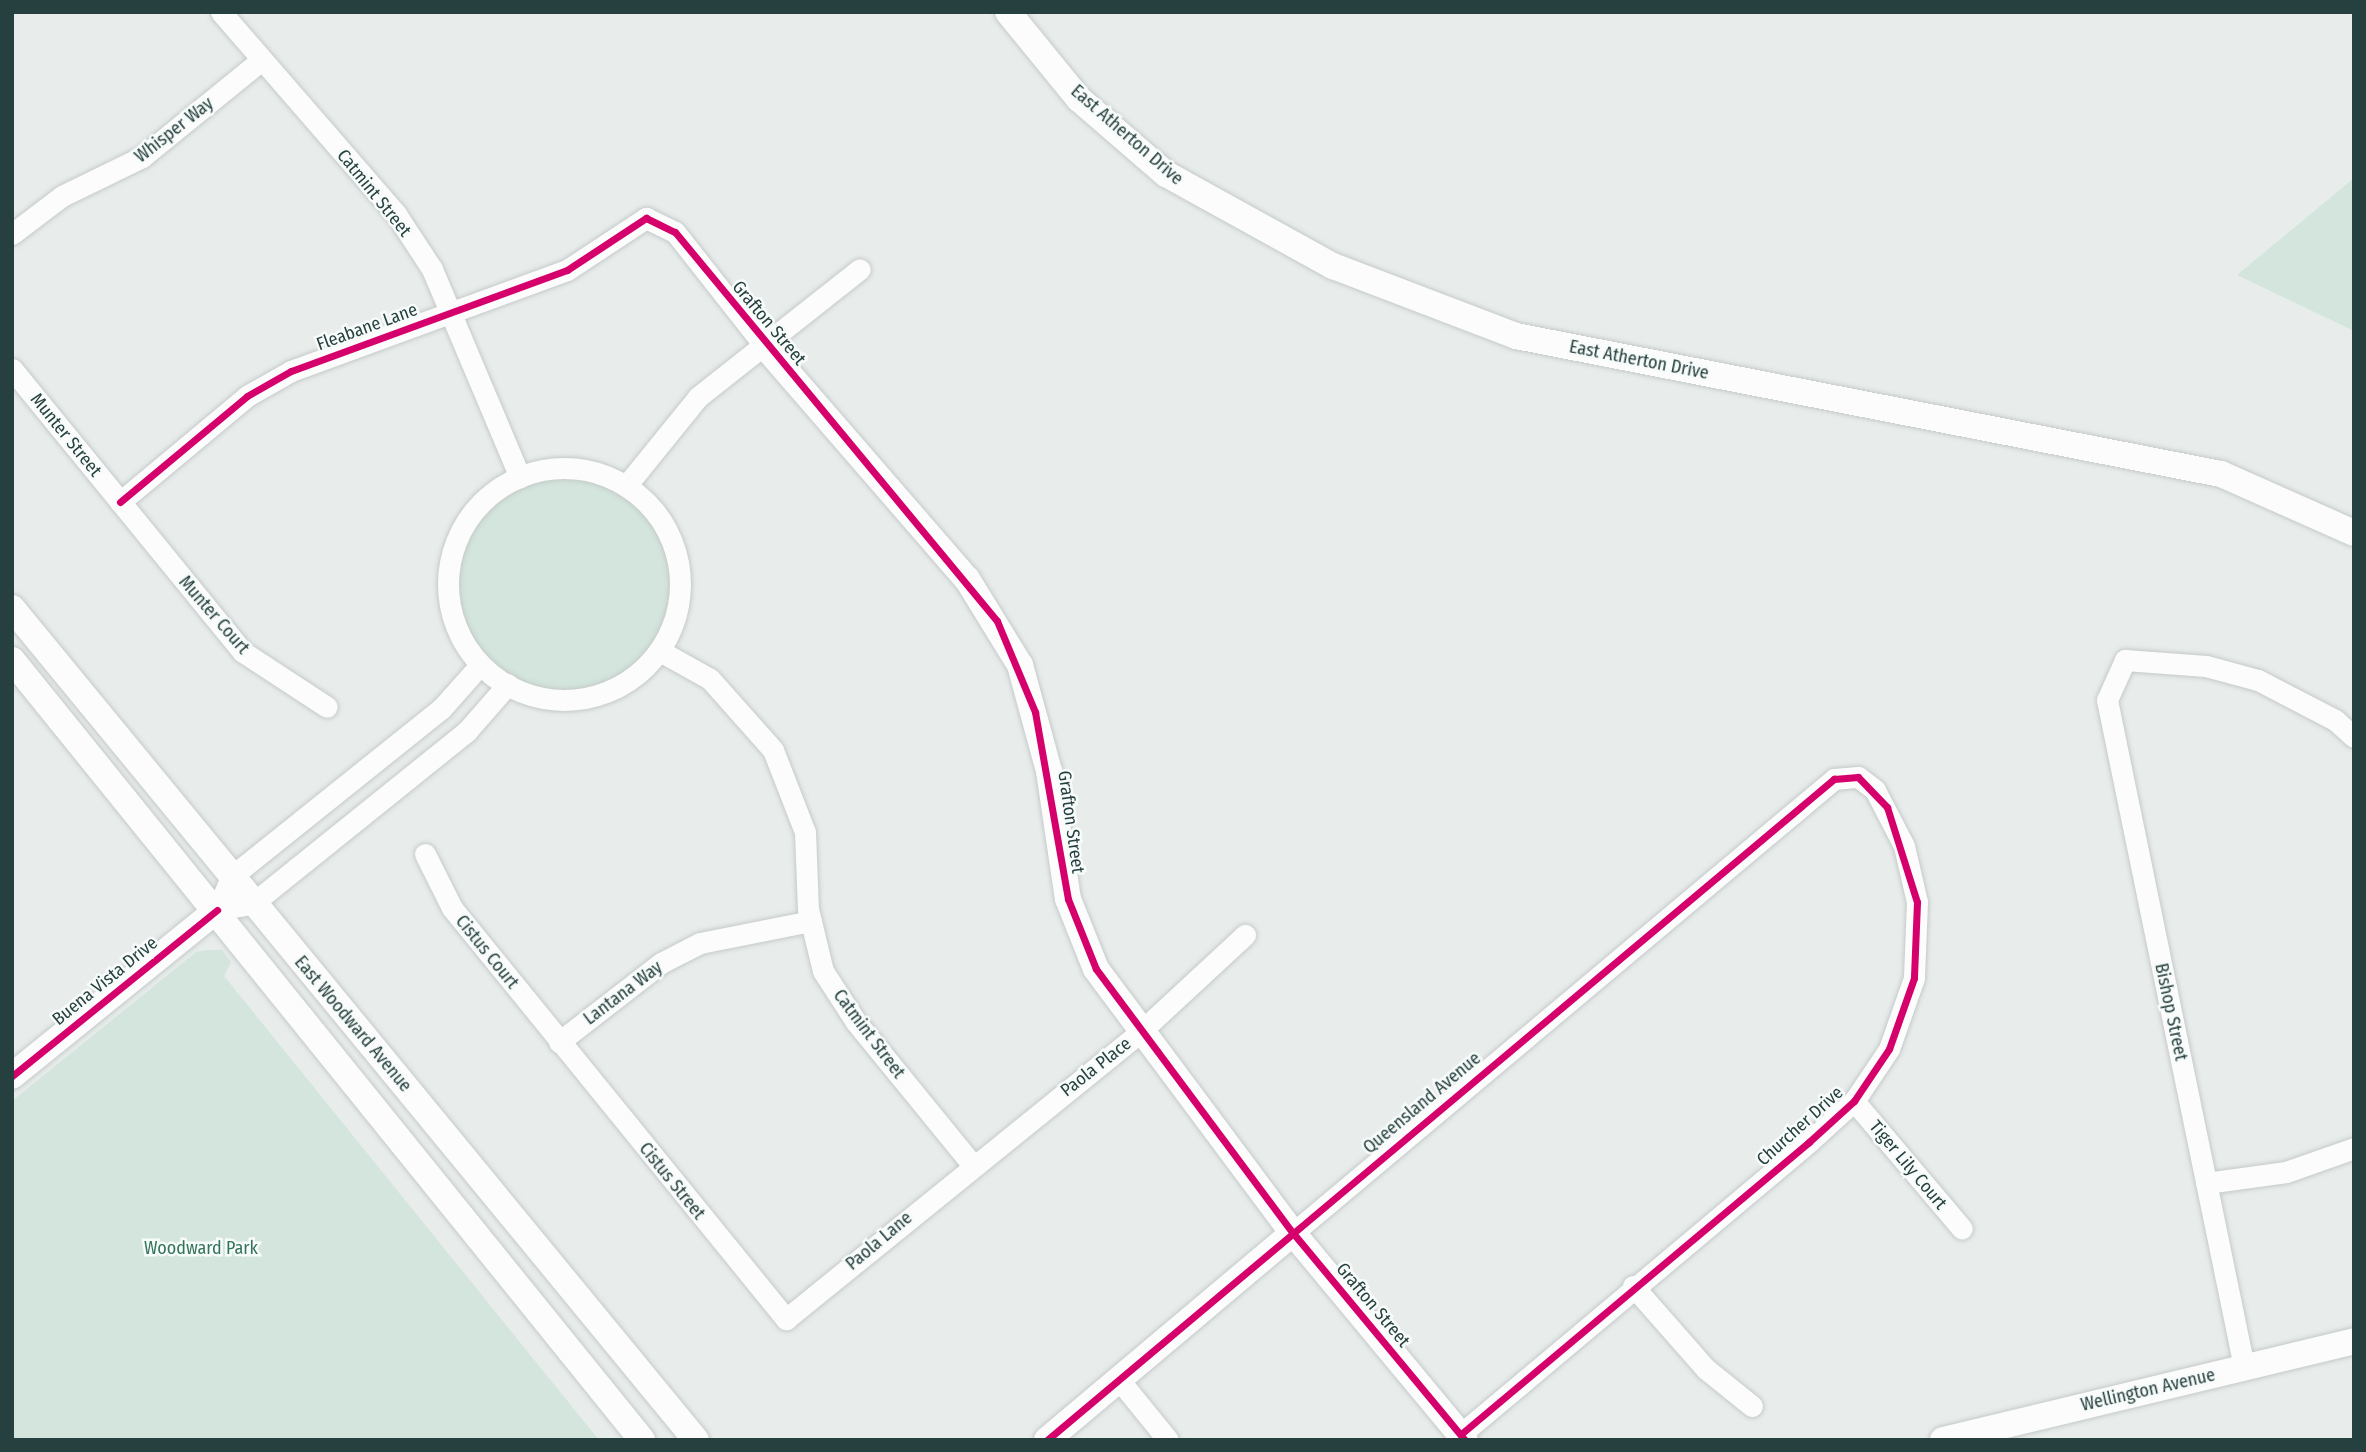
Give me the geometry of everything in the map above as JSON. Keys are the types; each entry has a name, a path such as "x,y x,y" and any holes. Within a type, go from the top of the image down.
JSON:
{"street":[{"name":"Catmint Street","path":"221,12 260,61 396,214 453,312 520,477"},
{"name":"East Atherton Drive","path":"1008,12 1079,99 1166,174 1333,266 1516,336 2221,474 2354,533"},
{"name":"Whisper Way","path":"12,234 62,197 142,157 260,61"},
{"name":"Fleabane Lane","path":"120,502 247,396 291,371 567,270 646,218"},
{"name":"Grafton Street","path":"646,218 675,232 764,345 996,621 1035,712 1068,899 1096,969 1138,1034 1293,1233 1463,1437"},
{"path":"626,486 698,397 859,269"},
{"name":"Munter Street","path":"12,369 120,502"},
{"path":"570,468 626,486 658,516 679,566 679,602 660,651 613,691 578,701 521,693 480,665 455,627 448,568 468,517 520,477 570,468"},
{"name":"Munter Court","path":"120,502 243,652 327,707"},
{"name":"East Woodward Avenue","path":"12,608 252,904 696,1440"},
{"name":"Catmint Street","path":"660,651 710,679 773,750 805,832 811,921 823,971 856,1022 972,1164"},
{"name":"East Woodward Avenue","path":"12,660 217,910 642,1440"},
{"name":"Bishop Street","path":"2244,1367 2107,700 2125,660 2206,666 2258,680 2335,720 2354,737"},
{"name":"Buena Vista Drive","path":"12,1076 217,910 231,877 441,709 480,665"},
{"name":"Buena Vista Drive","path":"217,910 252,904 467,731 508,684"},
{"name":"Churcher Drive","path":"1463,1437 1633,1286 1854,1101 1899,1029 1918,954 1917,902 1904,846 1875,790 1843,775 1819,791"},
{"name":"Queensland Avenue","path":"1047,1440 1819,791"},
{"name":"Cistus Court","path":"425,854 452,908 559,1042"},
{"name":"Lantana Way","path":"559,1042 661,963 700,943 811,921"},
{"name":"Paola Place","path":"972,1164 1138,1034 1245,935"},
{"name":"Cistus Street","path":"559,1042 786,1319"},
{"name":"Tiger Lily Court","path":"1854,1101 1962,1229"},
{"path":"2206,1183 2286,1172 2354,1148"},
{"name":"Paola Lane","path":"786,1319 972,1164"},
{"path":"1633,1286 1706,1369 1752,1406"},
{"name":"Wellington Avenue","path":"1943,1440 2354,1341"},
{"path":"1120,1381 1168,1440"}],"green space":[{"path":"2354,178 2354,331 2237,275"},
{"path":"565,479 586,481 605,487 640,510 663,545 669,564 669,606 663,625 640,660 605,683 586,689 565,691 544,689 525,683 490,660 467,625 461,606 459,585 461,564 467,545 490,510 525,487 544,481"},
{"name":"Woodward Park","path":"222,950 231,962 224,976 599,1440 12,1440 12,1101 196,952"}],"cycle path":[{"path":"120,502 247,396 291,371 567,270 646,218 675,232 997,621 1035,712 1068,899 1096,969 1293,1233 1465,1440"},
{"path":"1047,1440 1834,779 1858,777 1887,807 1917,902 1914,978 1889,1049 1854,1101 1809,1142 1461,1434"},
{"path":"12,1076 217,910"}]}
